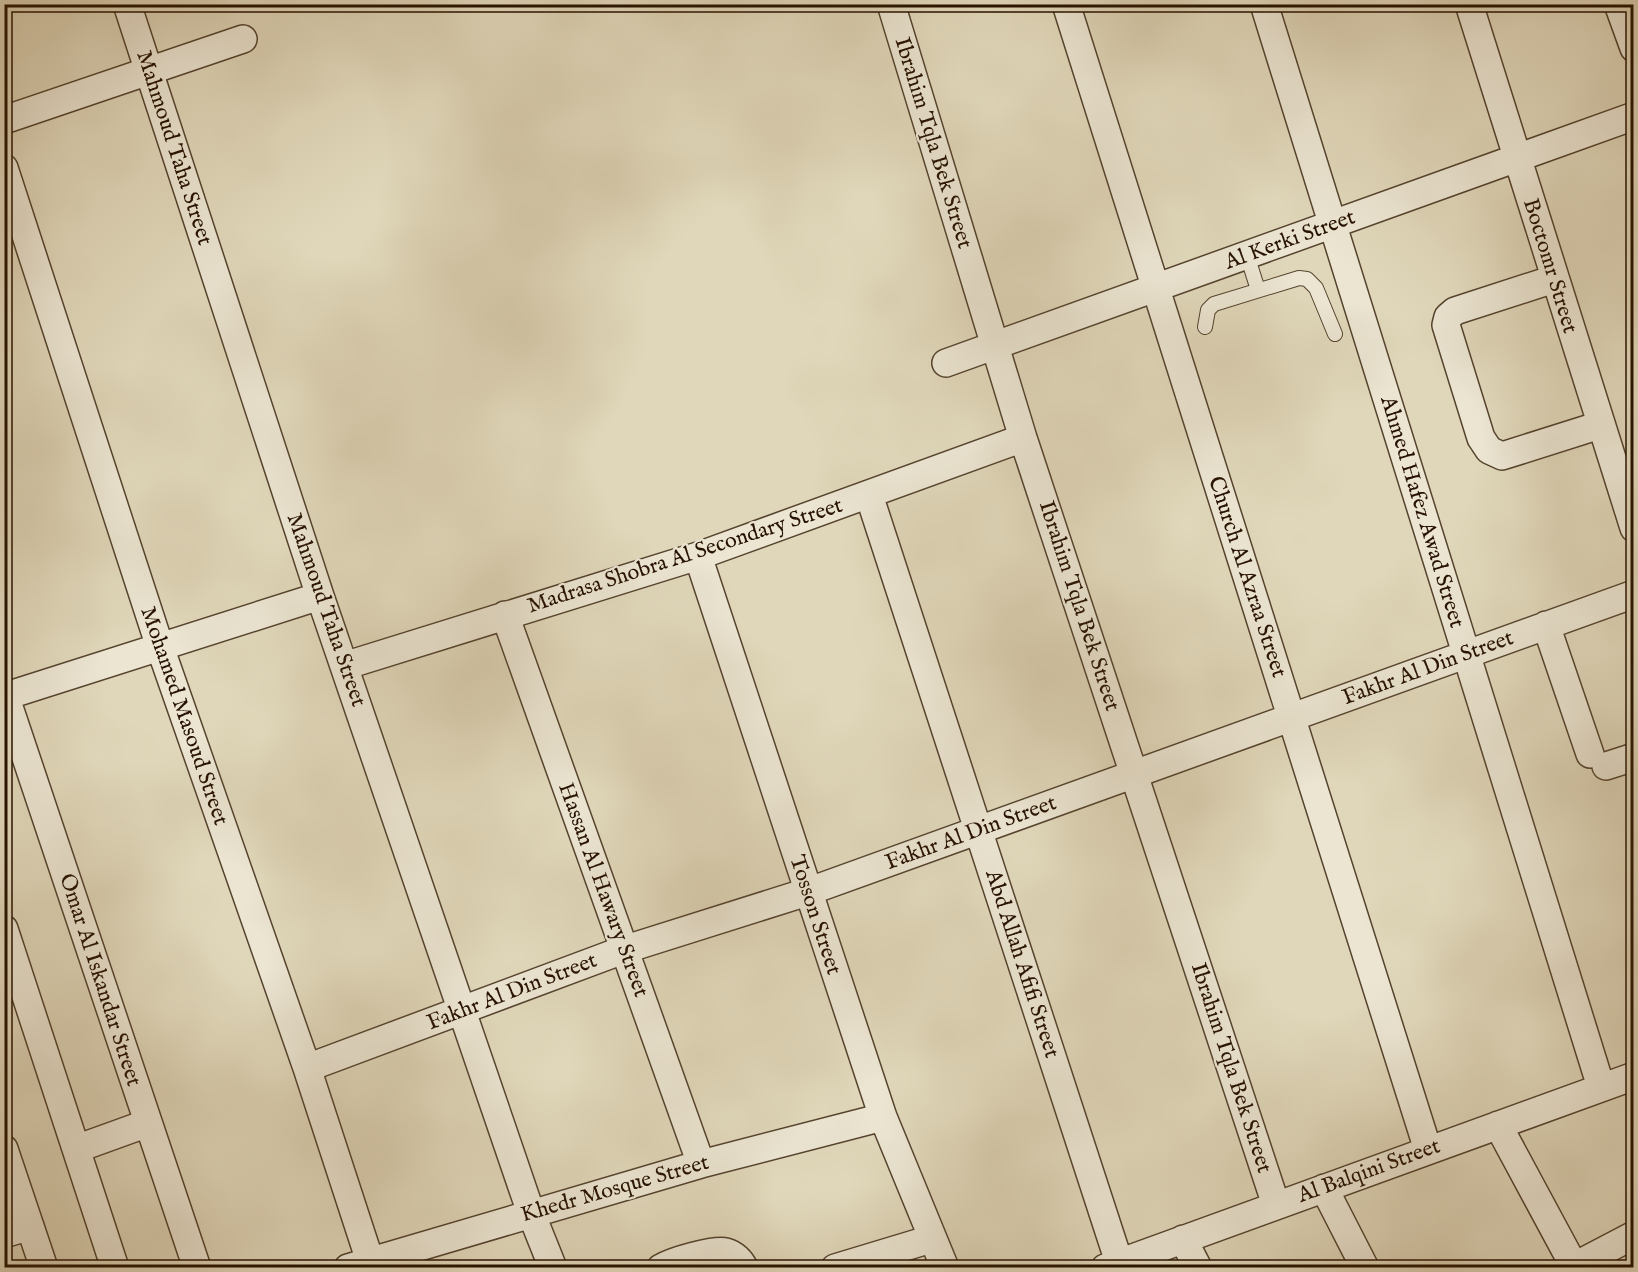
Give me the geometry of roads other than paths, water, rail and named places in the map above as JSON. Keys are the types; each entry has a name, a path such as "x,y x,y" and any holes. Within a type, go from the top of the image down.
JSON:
{"street":[{"name":"Mahmoud Taha Street","path":"127,4 320,596 531,1213 553,1268"},
{"name":"Ibrahim Tqla Bek Street","path":"891,4 1023,438 1276,1205"},
{"name":"Church Al Azraa Street","path":"1066,4 1428,1150"},
{"name":"Ahmed Hafez Awad Street","path":"1264,4 1601,1087"},
{"name":"Boctomr Street","path":"1469,4 1634,528"},
{"path":"1618,4 1634,48"},
{"path":"4,120 243,39"},
{"name":"Al Kerki Street","path":"946,363 1634,116"},
{"name":"Mohamed Masoud Street","path":"4,168 160,648 307,1068 359,1264"},
{"path":"1554,279 1455,311 1448,317 1446,325 1481,438 1489,450 1502,456 1600,425"},
{"name":"Madrasa Shobra Al Secondary Street","path":"345,666 698,556 1023,438"},
{"name":"Abd Allah Afifi Street","path":"869,495 978,830 1112,1265"},
{"name":"Tosson Street","path":"698,556 883,1117 931,1239 945,1268"},
{"name":"Fakhr Al Din Street","path":"307,1068 463,1012 623,950 807,892 1634,594"},
{"path":"5,694 160,648 320,596"},
{"name":"Hassan Al Hawary Street","path":"506,615 623,950 701,1164"},
{"path":"1546,626 1598,760 1634,758"},
{"name":"Omar Al Iskandar Street","path":"5,694 197,1268"},
{"path":"4,929 115,1268"},
{"name":"Al Balqini Street","path":"1112,1265 1634,1076"},
{"name":"Khedr Mosque Street","path":"359,1264 701,1164 883,1117"},
{"path":"76,1149 148,1123"},
{"path":"1498,1125 1573,1267 1634,1235"},
{"path":"4,1149 17,1230 44,1268"},
{"path":"1324,1188 1365,1268"},
{"path":"835,1268 931,1239"},
{"path":"1183,1239 1198,1268"},
{"path":"661,1268 711,1253 726,1252 740,1260 744,1268"}],"lane":[{"path":"1247,255 1258,290"},
{"path":"1205,327 1208,310 1214,304 1299,278 1307,279 1316,288 1335,334"}]}
